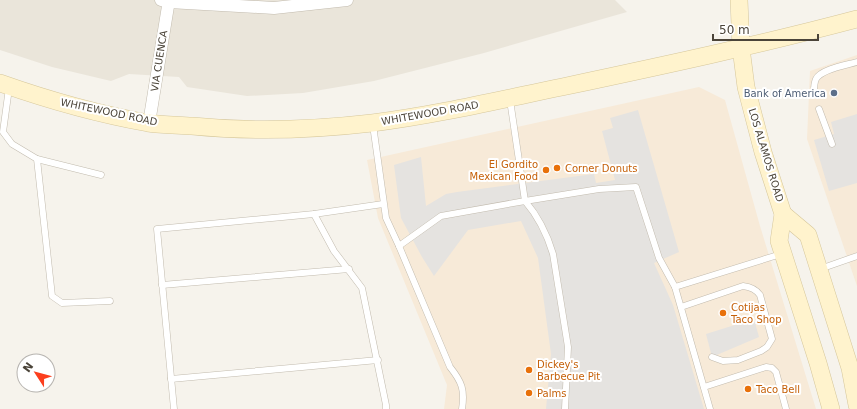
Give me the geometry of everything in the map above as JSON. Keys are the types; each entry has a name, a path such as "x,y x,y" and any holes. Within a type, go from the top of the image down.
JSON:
{"main road":[{"name":"LOS ALAMOS ROAD","path":"739,0 741,48 746,87 763,152 783,214 779,241 831,409"},
{"name":"WHITEWOOD ROAD","path":"5,84 36,96 149,123 234,130 309,129 373,123 443,112 706,57 857,19"},
{"name":"LOS ALAMOS ROAD","path":"783,214 808,235 850,368 857,405"}],"street":[{"path":"166,1 274,8 347,0"},
{"name":"VIA CUENCA","path":"149,123 166,1"}],"lane":[{"path":"814,92 814,81 816,77 824,72 857,62"},
{"path":"5,84 3,132 12,144 37,159 101,175"},
{"path":"509,98 525,201 535,212 548,239 553,254 568,347 565,409"},
{"path":"819,110 832,144"},
{"path":"373,123 386,218 450,367 459,378 462,385 464,399 462,409"},
{"path":"37,159 52,296 62,303 110,301"},
{"path":"398,246 441,216 598,189 636,187 659,258 675,287 710,409"},
{"path":"174,409 156,229 314,214 383,204"},
{"path":"314,214 334,251 362,288 378,360 386,409"},
{"path":"675,287 783,253"},
{"path":"819,270 857,256"},
{"path":"162,285 349,270"},
{"path":"681,306 743,286 756,290 760,296 772,339 768,347 733,361 723,361 712,357"},
{"path":"171,379 378,360"},
{"path":"704,387 766,367 772,368 776,372 786,409"}],"shaded area":[{"path":"0,0 615,0 627,12 484,53 374,81 303,93 247,96 187,87 179,77 129,74 111,81 52,67 0,50"},
{"path":"857,55 857,286 807,139 810,71"},
{"path":"699,87 725,100 760,226 816,409 444,409 447,385 378,218 367,160"},
{"path":"638,110 679,252 654,263 673,305 704,409 546,409 551,354 538,258 521,221 468,230 434,276 401,218 394,165 421,157 426,206 446,194 457,192 594,174 596,183 615,180 602,131 613,128 610,118"},
{"path":"857,114 857,183 829,191 814,140 834,134 831,122"},
{"path":"754,319 759,337 712,357 706,334"}],"place":[{"name":"Bank of America","path":"834,93"},
{"name":"Corner Donuts","path":"557,168"},
{"name":"El Gordito Mexican Food","path":"546,170"},
{"name":"Cotijas Taco Shop","path":"723,313"},
{"name":"Dickey's Barbecue Pit","path":"529,370"},
{"name":"Taco Bell","path":"748,389"},
{"name":"Palms","path":"529,393"}]}
